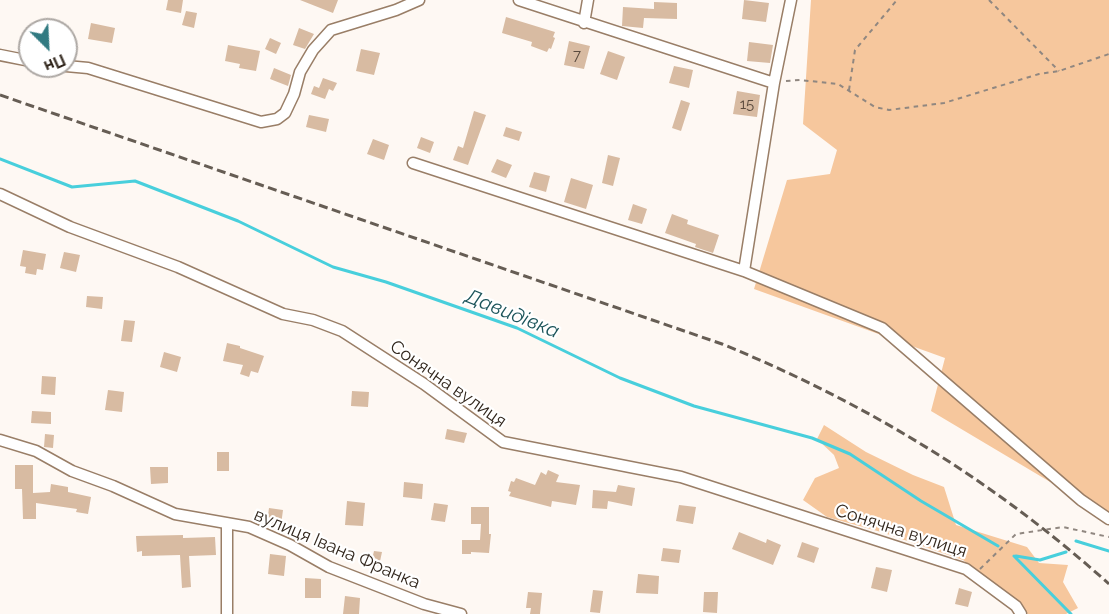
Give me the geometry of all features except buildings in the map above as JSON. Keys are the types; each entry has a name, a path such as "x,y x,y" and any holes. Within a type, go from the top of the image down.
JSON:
{"street":[{"path":"78,67 88,68 261,122 277,120 285,113 294,94 300,72 313,50 331,30 396,10 419,0"},
{"path":"519,0 774,83"},
{"path":"584,23 588,0"},
{"path":"744,271 774,83 791,0"},
{"path":"0,55 18,59"},
{"path":"413,163 744,271 882,328 1081,500 1109,519"},
{"name":"Сонячна вулиця","path":"0,194 70,227 178,267 283,314 313,320 342,331 424,384 503,442 681,477 966,569 1016,606 1021,614"},
{"name":"вулиця Івана Франка","path":"0,440 36,451 72,471 113,486 176,514 249,527 290,545 339,571 424,604 461,614"},
{"path":"227,524 227,614"}],"path":[{"path":"849,90 855,50 897,0"},
{"path":"989,0 1059,71"},
{"path":"774,83 800,80 838,84 875,107 888,110 944,103 1039,74 1059,71 1109,54"},
{"path":"974,574 1016,534 1062,527 1109,537"}],"shaded area":[{"path":"811,0 1109,0 1109,517 931,411 945,358 754,289 787,180 830,174 837,150 803,124"},
{"path":"824,425 866,452 944,487 956,525 1027,547 1039,563 1068,565 1063,582 1078,608 1066,614 1028,614 963,560 881,532 827,517 803,500 815,478 839,468 834,455 817,439"}],"waterway":[{"name":"Давидівка","path":"0,159 72,187 135,181 238,221 333,267 386,282 517,328 620,378 694,406 812,438 850,454 921,501 998,546"},
{"path":"1076,541 1109,551"},
{"path":"1016,556 1040,560 1066,552"},
{"name":"Давидівка","path":"1014,556 1071,614"}],"railway":[{"path":"0,95 722,344 775,367 877,418 974,478 1065,546 1109,584"}]}
